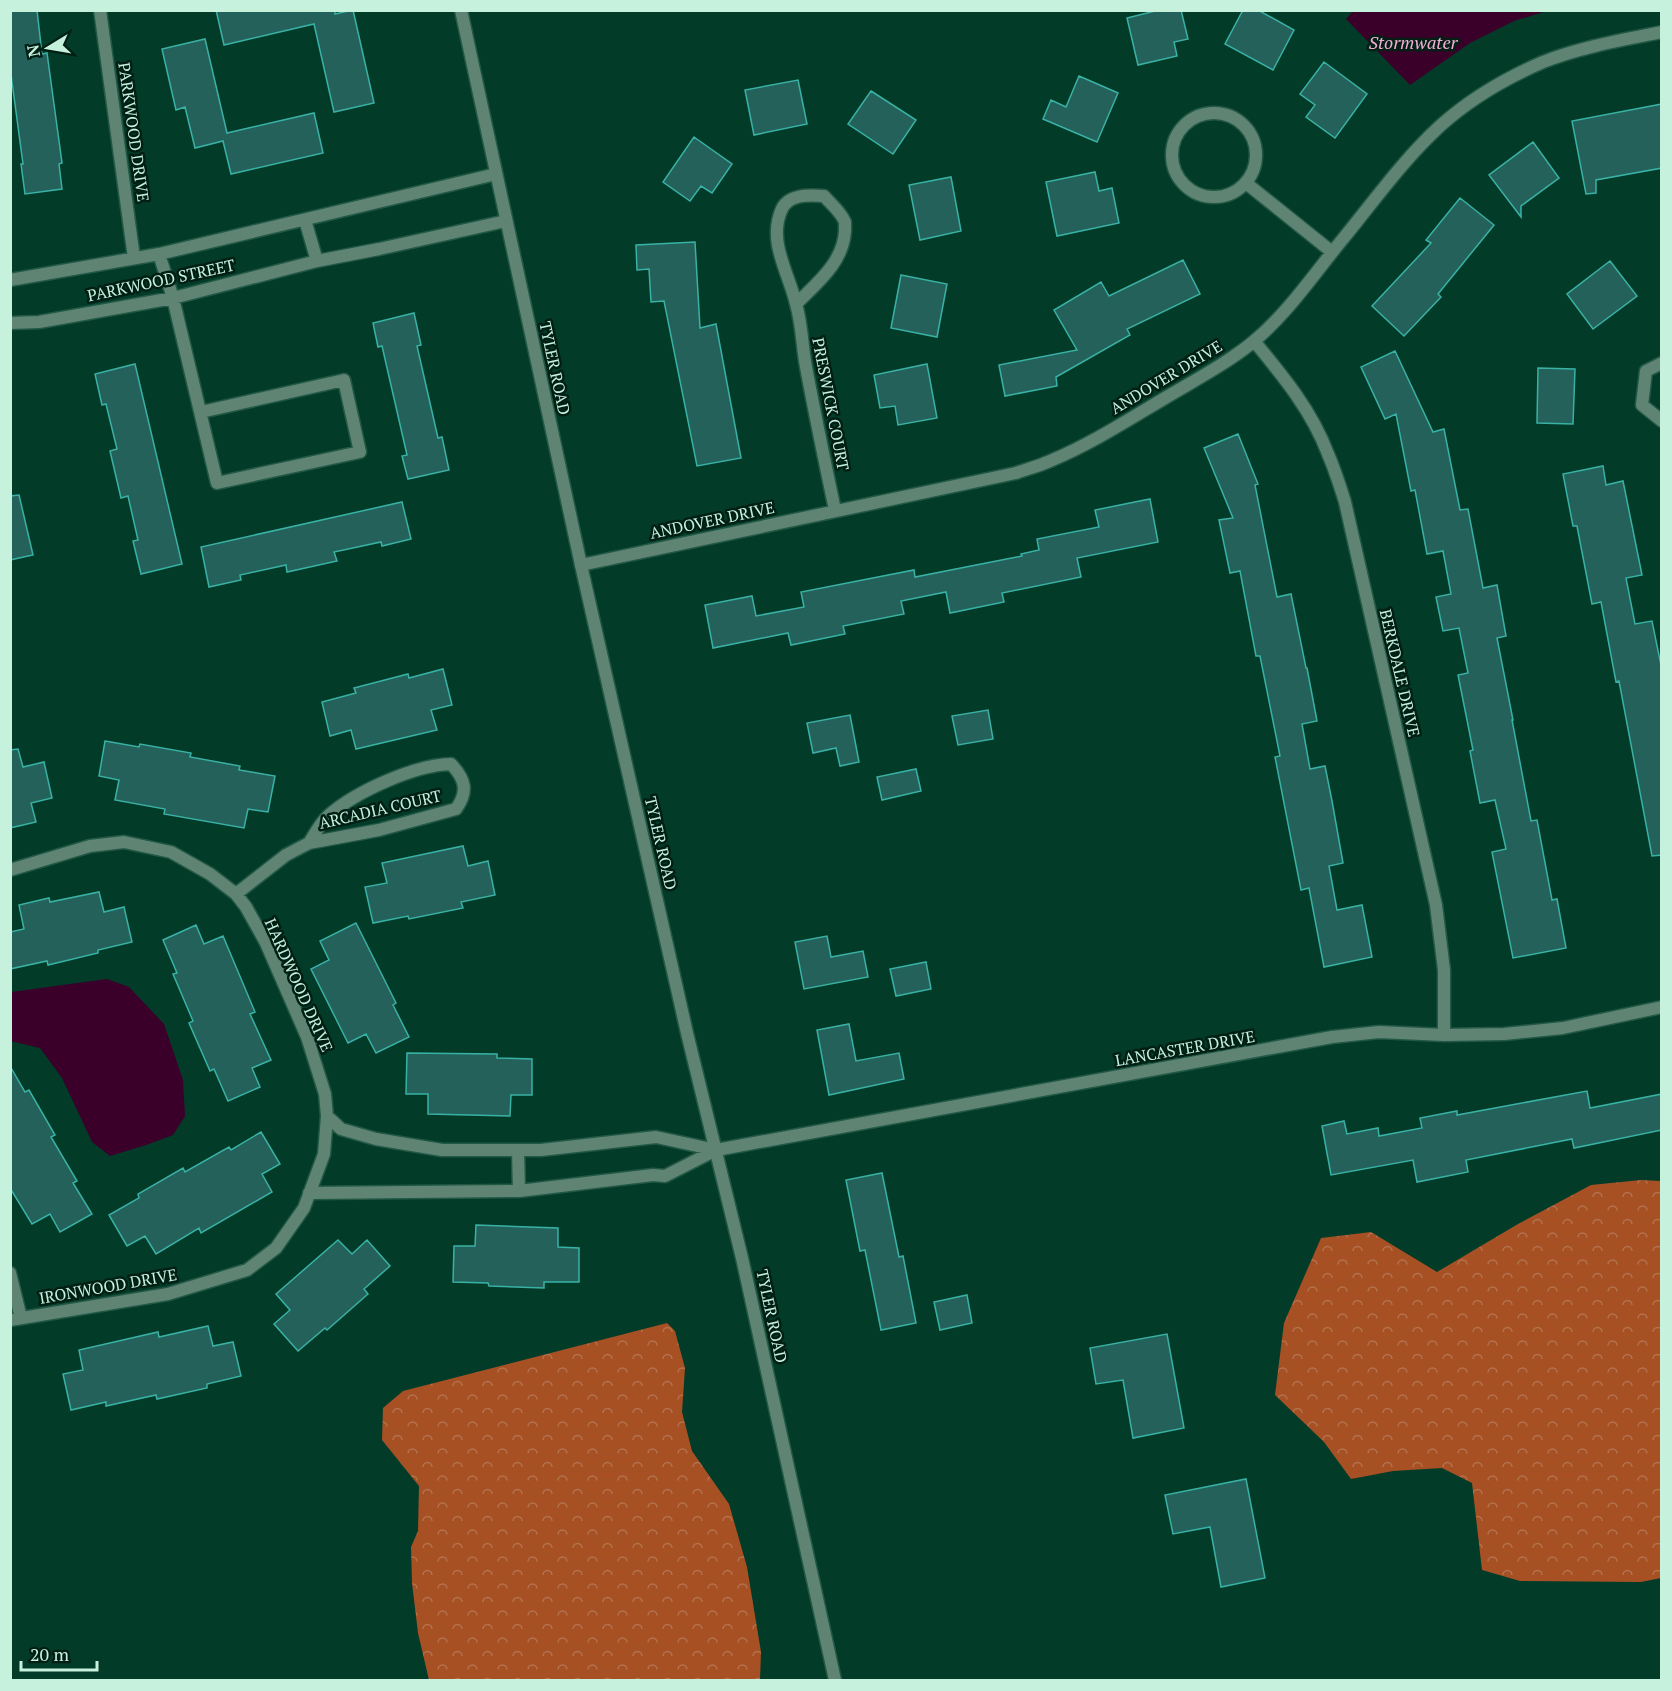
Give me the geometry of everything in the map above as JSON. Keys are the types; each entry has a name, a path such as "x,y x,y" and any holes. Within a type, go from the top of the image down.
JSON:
{"street":[{"name":"PARKWOOD DRIVE","path":"100,10 134,258"},
{"name":"TYLER ROAD","path":"461,10 581,565 687,1033 742,1258 836,1680"},
{"name":"ANDOVER DRIVE","path":"581,565 1016,473 1085,445 1214,369 1254,341 1289,306 1408,158 1463,107 1488,90 1544,62 1574,52 1662,32"},
{"path":"1213,112 1237,118 1253,137 1256,149 1256,161 1246,183 1237,191 1216,198 1204,197 1185,186 1177,177 1172,165 1171,152 1180,129 1189,120 1201,114 1213,112"},
{"name":"PARKWOOD STREET","path":"10,280 159,254 496,174"},
{"path":"1246,183 1332,252"},
{"name":"PRESWICK COURT","path":"796,304 832,266 841,252 845,223 824,196 809,195 790,199 781,210 776,232 780,256 796,304 835,510"},
{"path":"305,220 317,261"},
{"name":"PARKWOOD STREET","path":"10,322 39,322 173,298 317,261 506,221"},
{"path":"159,254 173,298 217,483 360,452 344,380 201,412"},
{"name":"BERKDALE DRIVE","path":"1254,341 1285,378 1309,414 1328,452 1345,502 1436,905 1444,970 1444,1035"},
{"path":"1662,363 1646,371 1642,405 1662,421"},
{"name":"ARCADIA COURT","path":"236,894 286,855 309,843 379,830 456,809 463,799 464,788 461,775 451,764 435,764 389,780 354,797 327,818 309,843"},
{"name":"HARDWOOD DRIVE","path":"10,870 90,846 124,842 171,852 210,874 236,894 266,943 307,1037 325,1094 327,1116 324,1154"},
{"name":"LANCASTER DRIVE","path":"716,1150 1332,1037 1379,1032 1444,1035 1504,1034 1563,1028 1662,1007"},
{"path":"327,1116 342,1129 376,1140 442,1150 542,1150 656,1137 716,1150"},
{"path":"518,1150 519,1191"},
{"path":"309,1193 519,1191 653,1175 664,1176 716,1150"},
{"name":"IRONWOOD DRIVE","path":"16,1319 168,1294 248,1270 276,1248 304,1208 324,1154"},
{"path":"10,1273 16,1319"}],"green space":[{"path":"1641,1180 1661,1181 1661,1578 1641,1582 1520,1581 1482,1570 1472,1483 1442,1468 1393,1471 1351,1479 1324,1442 1275,1395 1284,1323 1321,1238 1371,1232 1437,1272 1518,1224 1591,1185"},
{"path":"667,1323 675,1331 685,1368 682,1412 692,1451 729,1504 747,1567 761,1652 760,1680 429,1680 418,1633 412,1583 411,1547 418,1531 419,1486 382,1440 383,1408 403,1391"}],"water":[{"name":"Stormwater","path":"1353,11 1547,11 1514,21 1470,43 1410,85 1346,19"},
{"path":"107,979 129,987 164,1024 183,1080 185,1116 173,1135 110,1156 92,1142 62,1078 40,1048 10,1041 11,992"}],"building":[{"path":"10,10 37,10 42,54 47,53 62,163 59,164 62,189 25,194 10,67"},
{"path":"216,10 335,10 335,14 353,10 374,103 334,112 314,24 224,45"},
{"path":"1159,10 1181,10 1188,39 1174,42 1177,56 1138,65 1127,18"},
{"path":"1243,10 1258,10 1294,30 1273,70 1225,44"},
{"path":"205,39 227,133 314,113 323,153 231,174 223,141 195,148 185,107 176,110 162,49"},
{"path":"1324,62 1367,94 1335,138 1306,117 1315,105 1300,94"},
{"path":"1079,76 1118,93 1097,142 1043,119 1051,100 1066,107"},
{"path":"798,80 807,124 754,135 745,90"},
{"path":"871,91 916,120 893,154 848,124"},
{"path":"1662,104 1662,168 1596,180 1596,193 1586,194 1572,121"},
{"path":"694,137 732,164 712,193 701,186 690,201 663,182"},
{"path":"1533,142 1559,178 1521,206 1521,217 1489,175"},
{"path":"1095,172 1099,191 1112,188 1119,223 1057,236 1046,182"},
{"path":"951,177 961,231 920,240 909,185"},
{"path":"1460,198 1494,225 1438,294 1441,297 1404,336 1372,306 1431,243 1426,240"},
{"path":"695,242 700,328 716,324 741,458 697,466 664,301 651,302 649,269 637,270 636,245"},
{"path":"1183,260 1200,294 1127,329 1130,335 1056,377 1057,386 1005,396 999,365 1077,350 1054,310 1101,282 1109,296"},
{"path":"1610,261 1637,296 1593,329 1567,294"},
{"path":"901,275 947,284 937,337 891,328"},
{"path":"414,313 421,345 417,346 438,438 442,437 449,470 408,479 402,456 407,455 382,346 378,347 373,323"},
{"path":"1395,351 1433,432 1444,429 1460,510 1468,509 1483,588 1497,585 1506,636 1497,638 1531,821 1537,820 1552,900 1557,899 1566,948 1513,958 1492,852 1506,849 1495,800 1480,803 1470,751 1473,750 1458,675 1468,673 1459,628 1443,631 1436,597 1451,594 1443,551 1427,554 1415,490 1411,491 1396,414 1385,419 1361,367"},
{"path":"135,364 182,564 141,574 133,541 138,540 128,496 121,498 110,451 117,449 106,404 102,405 95,374"},
{"path":"927,364 937,418 898,425 895,406 880,408 874,375"},
{"path":"1538,368 1575,369 1573,424 1537,423"},
{"path":"1238,434 1258,484 1255,485 1277,597 1291,594 1307,668 1317,721 1302,724 1310,769 1325,766 1332,801 1343,863 1329,866 1337,910 1362,905 1372,957 1324,967 1309,888 1301,890 1275,757 1280,756 1260,656 1256,656 1240,571 1230,573 1219,520 1233,518 1204,448"},
{"path":"1603,466 1606,485 1623,481 1642,575 1626,578 1635,624 1652,621 1662,670 1662,855 1652,856 1619,681 1616,682 1601,602 1592,604 1577,526 1573,526 1563,474"},
{"path":"19,495 33,555 10,560 10,496"},
{"path":"1150,499 1158,542 1077,558 1081,577 1002,593 1004,602 950,613 946,592 901,601 904,614 843,626 845,634 791,645 788,633 713,648 705,605 752,596 756,616 804,607 801,592 914,570 915,577 1022,556 1021,554 1039,550 1037,539 1099,527 1095,510"},
{"path":"402,502 411,539 382,546 381,542 334,552 337,561 287,572 286,565 240,575 241,580 209,587 201,547"},
{"path":"443,669 452,705 431,710 437,730 356,749 351,730 330,736 322,702 356,693 354,688 408,674 409,678"},
{"path":"988,710 993,739 958,745 952,716"},
{"path":"850,715 859,762 840,766 836,748 813,753 807,723"},
{"path":"105,741 139,747 140,744 191,753 190,757 240,766 239,770 275,776 268,812 248,809 244,828 164,814 165,809 115,800 119,780 99,776"},
{"path":"18,749 23,767 44,762 52,798 31,803 36,822 10,828 10,750"},
{"path":"916,769 921,791 882,800 877,777"},
{"path":"463,846 468,866 488,861 495,895 461,902 463,908 409,919 408,916 373,923 365,887 387,883 382,863"},
{"path":"99,892 104,912 124,907 132,942 48,965 47,961 10,969 10,932 24,929 19,905 49,898 50,902"},
{"path":"356,923 396,1003 393,1005 409,1037 376,1053 366,1034 348,1043 311,969 329,960 320,941"},
{"path":"196,925 204,944 223,936 255,1012 250,1014 271,1060 252,1068 260,1087 228,1101 214,1069 210,1071 189,1023 193,1021 173,974 177,973 163,940"},
{"path":"827,936 831,957 863,951 868,977 804,989 795,942"},
{"path":"926,962 931,989 896,996 890,969"},
{"path":"849,1024 856,1061 899,1053 904,1079 829,1095 817,1030"},
{"path":"407,1053 497,1054 497,1058 532,1059 532,1095 511,1095 510,1116 428,1114 428,1094 406,1094"},
{"path":"10,1066 25,1092 29,1090 55,1135 51,1137 77,1181 73,1183 92,1214 60,1232 50,1214 32,1224 10,1188"},
{"path":"1587,1091 1590,1108 1662,1094 1662,1130 1574,1148 1572,1139 1466,1160 1468,1172 1417,1182 1413,1160 1331,1175 1322,1126 1344,1121 1347,1134 1378,1128 1379,1136 1422,1128 1420,1118 1457,1111 1457,1115"},
{"path":"261,1132 280,1164 262,1174 272,1192 201,1233 199,1228 156,1254 145,1236 127,1246 109,1215 139,1198 138,1194 183,1168 185,1172 229,1147 231,1150"},
{"path":"882,1173 899,1257 903,1256 916,1323 881,1330 865,1250 860,1251 846,1180"},
{"path":"476,1225 558,1228 558,1247 579,1248 579,1282 544,1282 544,1288 453,1282 454,1246 475,1246"},
{"path":"338,1240 352,1254 367,1240 390,1266 364,1289 368,1294 327,1330 325,1328 298,1351 274,1324 290,1310 276,1294"},
{"path":"967,1295 972,1323 940,1330 934,1302"},
{"path":"208,1326 213,1346 233,1342 241,1376 207,1384 207,1388 157,1399 156,1395 106,1406 106,1402 71,1410 63,1374 83,1370 79,1350 158,1332 159,1337"},
{"path":"1167,1334 1184,1428 1133,1438 1123,1380 1096,1384 1090,1348"},
{"path":"1246,1479 1265,1578 1221,1587 1210,1527 1173,1534 1165,1495"}]}
